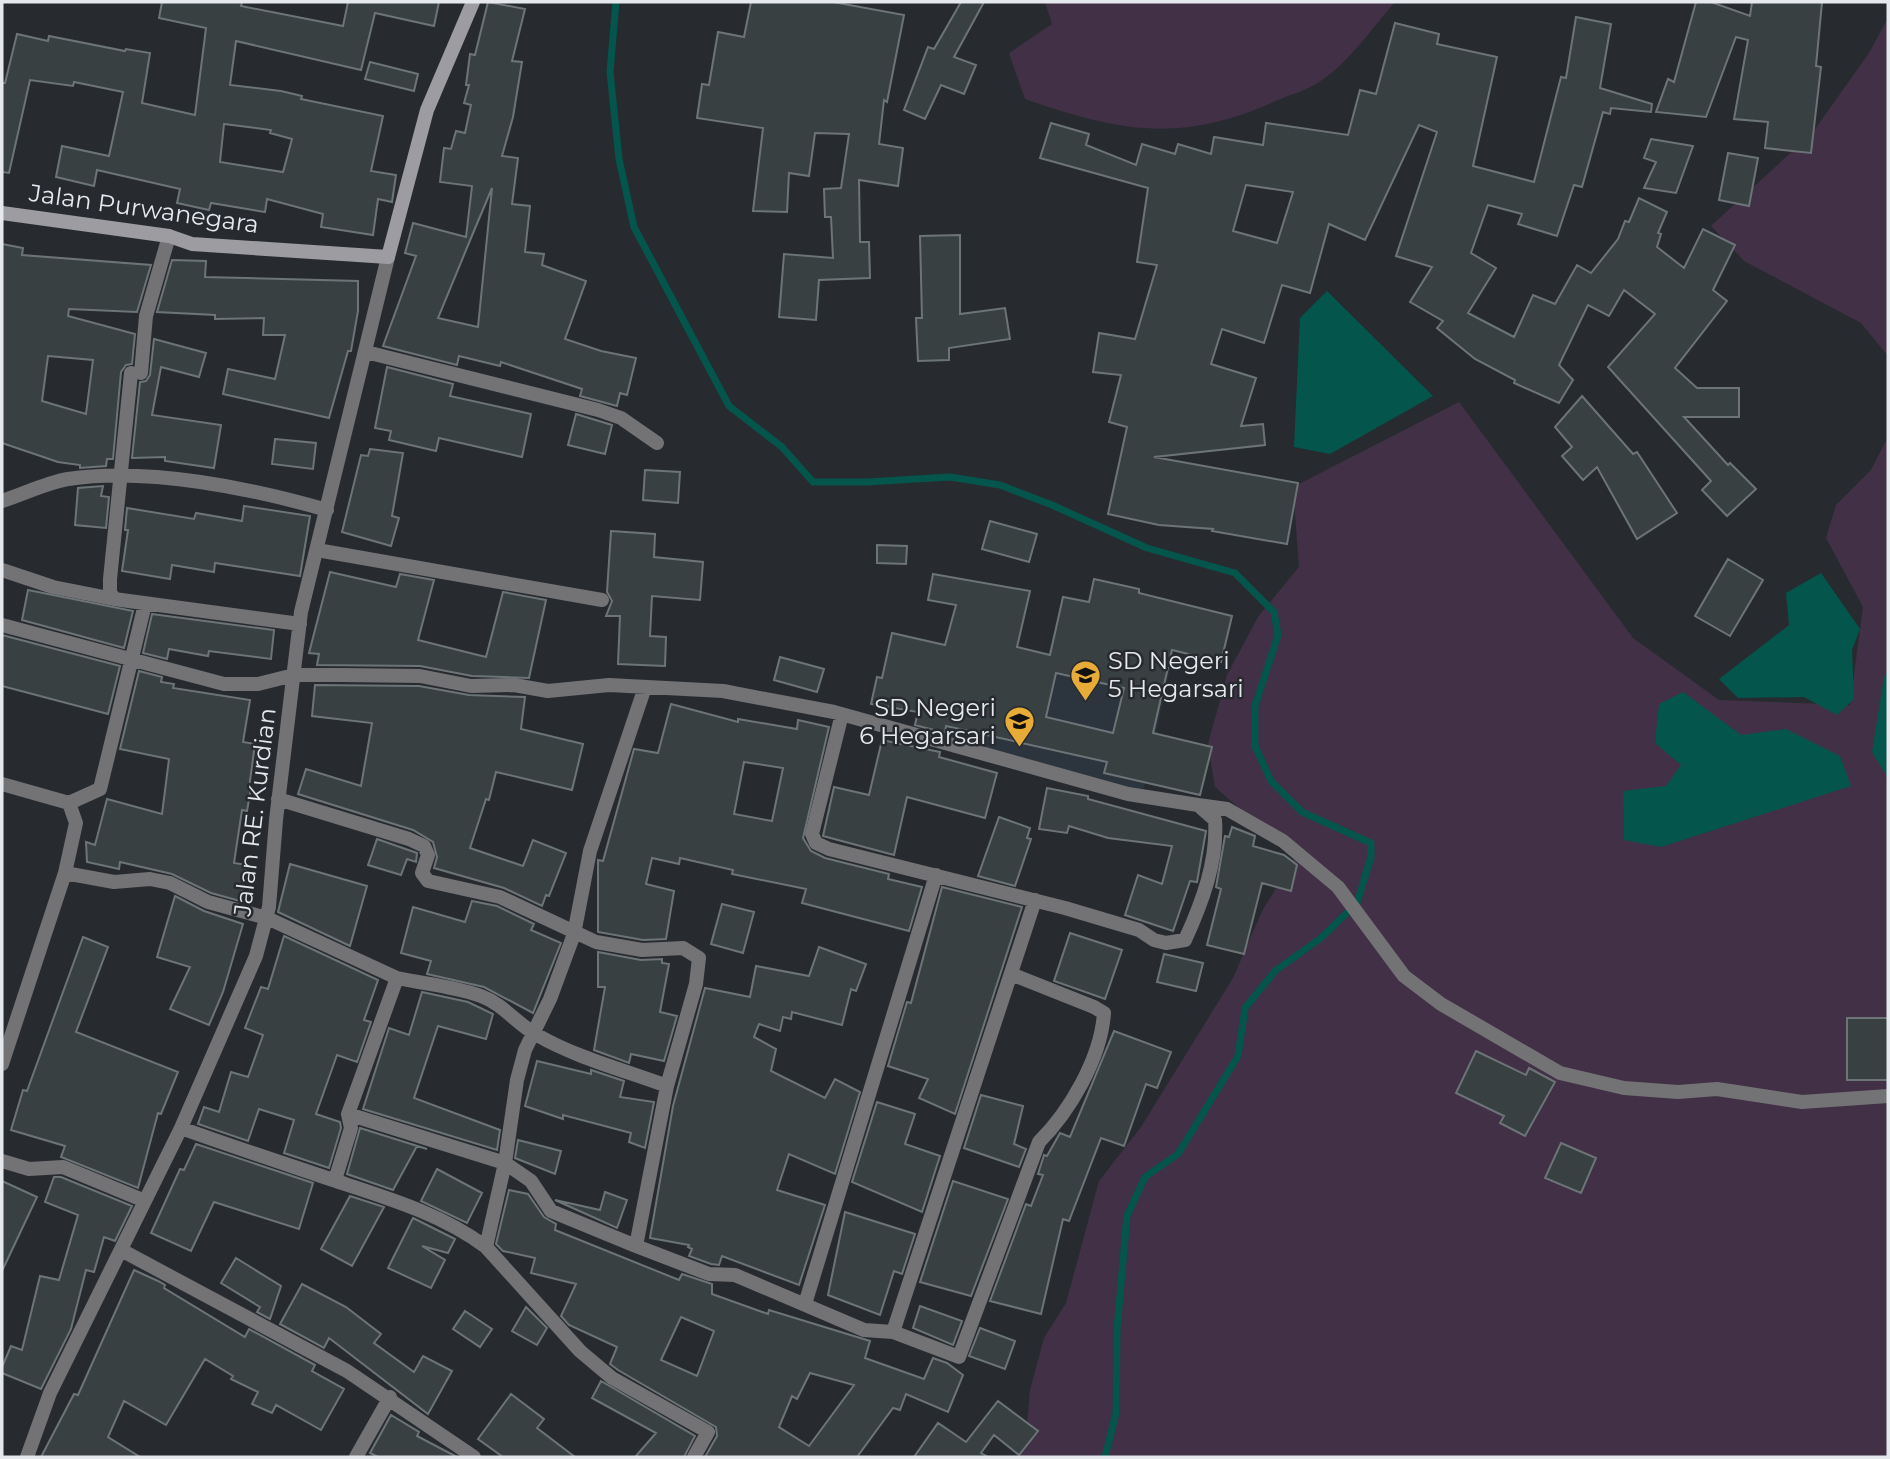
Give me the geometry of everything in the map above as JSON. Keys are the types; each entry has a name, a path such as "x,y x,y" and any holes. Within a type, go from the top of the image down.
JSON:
{"street":[{"path":"388,257 427,110 473,2"},
{"name":"Jalan Purwanegara","path":"2,213 169,236 192,244 388,257"},
{"path":"114,599 110,592 110,579 119,476 146,316 169,236"},
{"name":"Jalan RE. Kurdian","path":"27,1457 50,1393 181,1128 256,956 267,918 278,799 300,624 388,257"},
{"path":"366,352 598,410 621,418 657,443"},
{"path":"2,501 68,479 119,476 200,482 327,510"},
{"path":"317,550 602,600"},
{"path":"2,570 53,587 114,599 300,624"},
{"path":"2,784 69,803 100,789 145,604"},
{"path":"2,625 132,662 224,684 258,684 294,674 420,676 471,686 514,685 548,691 609,685 723,691 842,714 1128,794 1227,809 1271,832 1318,868 1352,907 1394,966 1415,985 1441,1004 1560,1073 1624,1088 1678,1092 1717,1089 1802,1102 1888,1096"},
{"path":"486,1247 505,1163 517,1080 525,1050 535,1034 574,934 590,851 645,687"},
{"path":"842,714 812,834 816,843 829,849 1035,900 1139,930 1154,940 1166,943 1185,940 1196,916 1216,839 1215,820 1198,805"},
{"path":"278,799 410,839 424,846 428,855 422,873 428,881 500,897 574,934 642,950 683,948 699,958 696,984 667,1086 636,1246"},
{"path":"2,1064 65,873 76,824 69,803"},
{"path":"65,873 114,882 150,879 170,883 208,902 267,918 397,978 444,985 481,996 498,1004 535,1034 564,1048 667,1086"},
{"path":"806,1304 936,875"},
{"path":"893,1332 1035,900"},
{"path":"348,1114 505,1163 531,1181 551,1212 636,1246 709,1274 735,1275 863,1330 893,1332 959,1357 1039,1142 1061,1121 1090,1062 1104,1023 1104,1013 1094,1007 1011,974"},
{"path":"335,1180 349,1135 348,1114 397,978"},
{"path":"181,1128 439,1218 486,1247 580,1351 612,1378 708,1432 694,1457"},
{"path":"2,1161 29,1169 63,1167 145,1201"},
{"path":"121,1250 297,1342 390,1397 474,1457"},
{"path":"356,1457 390,1397"}],"shaded area":[{"path":"1045,2 1395,2 1342,63 1312,86 1243,114 1211,123 1181,128 1151,128 1091,119 1025,99 1009,53 1052,24"},
{"path":"1888,18 1888,356 1861,323 1744,261 1711,226 1813,132 1869,53"},
{"path":"1327,291 1433,396 1330,454 1294,447 1300,318"},
{"path":"1459,402 1633,638 1719,700 1850,705 1863,607 1826,538 1836,505 1871,470 1888,437 1888,1457 1017,1457 1025,1450 1030,1390 1044,1338 1066,1303 1099,1181 1141,1127 1233,978 1262,911 1295,857 1215,787 1208,744 1227,675 1258,617 1299,567 1293,487"},
{"path":"1821,573 1860,629 1852,650 1854,699 1837,715 1804,697 1738,698 1719,679 1789,625 1786,593"},
{"path":"1054,632 1172,659 1143,792 912,731 922,687 1045,667"},
{"path":"1888,669 1888,778 1872,752 1884,677"},
{"path":"1683,692 1741,735 1786,729 1840,756 1851,786 1661,847 1624,840 1623,791 1666,786 1681,765 1655,743 1659,704"}],"building":[{"path":"162,2 242,2 241,6 343,26 348,2 439,2 434,26 375,13 361,70 236,41 230,85 281,91 302,96 301,99 383,116 371,171 396,175 392,202 378,199 373,235 321,227 323,214 267,199 265,212 211,203 209,210 177,203 180,189 97,170 94,186 56,177 62,146 109,156 123,92 74,82 73,86 30,80 9,173 2,172 2,83 5,83 17,34 48,41 49,36 125,51 150,53 142,103 195,115 206,28 159,18","holes":["224,124 271,130 270,133 292,139 283,172 220,162"]},
{"path":"488,2 525,9 512,61 522,62 513,117 502,156 518,158 512,204 530,206 525,252 544,254 542,265 586,281 565,339 601,351 636,358 627,395 620,393 617,406 580,396 582,389 501,362 500,366 459,356 457,365 383,346 416,256 405,253 413,223 466,237 472,186 440,182 444,148 451,149 456,131 465,133 471,105 464,103 469,85 466,85 470,54 475,55","holes":["492,188 478,327 438,318"]},
{"path":"751,2 833,2 904,15 887,102 884,100 879,144 903,148 898,186 859,180 860,242 869,242 870,278 819,280 816,320 779,317 784,254 833,258 831,217 825,217 824,189 841,188 849,134 815,133 809,176 789,173 787,212 753,211 763,128 697,118 702,84 709,85 718,32 744,37"},
{"path":"961,2 984,2 954,57 976,65 964,94 941,85 925,119 904,110 928,47 934,49"},
{"path":"1696,2 1711,2 1750,16 1752,2 1822,2 1816,66 1821,67 1811,153 1765,148 1768,122 1734,119 1748,40 1736,37 1706,117 1656,112 1668,79 1674,82"},
{"path":"1576,17 1611,24 1600,88 1652,104 1651,112 1611,108 1610,114 1603,112 1582,187 1574,185 1557,236 1518,224 1522,214 1488,205 1471,253 1496,268 1468,313 1514,337 1533,295 1555,304 1577,265 1591,273 1618,239 1625,221 1629,222 1639,198 1667,212 1658,233 1661,234 1657,247 1684,268 1703,229 1735,245 1713,290 1727,301 1675,368 1697,388 1739,388 1739,417 1684,417 1728,465 1730,463 1756,489 1727,516 1702,490 1711,481 1608,367 1655,314 1624,290 1609,316 1588,305 1559,365 1573,380 1559,403 1514,383 1515,380 1475,359 1437,328 1443,321 1410,302 1432,267 1396,256 1437,132 1419,125 1365,240 1329,224 1310,293 1282,285 1264,343 1222,329 1211,364 1256,378 1241,426 1263,424 1265,445 1154,457 1298,483 1287,544 1212,531 1213,529 1159,525 1108,514 1127,427 1109,422 1121,375 1093,372 1099,333 1135,339 1157,265 1137,262 1148,188 1040,158 1051,123 1089,134 1086,145 1136,165 1142,144 1175,154 1178,144 1211,154 1214,137 1263,145 1266,123 1348,135 1360,90 1376,94 1395,23 1439,34 1437,44 1497,57 1473,166 1534,182 1561,77 1566,78","holes":["1246,185 1293,192 1277,243 1233,231"]},
{"path":"370,62 418,74 414,91 365,79"},
{"path":"1651,139 1693,146 1676,193 1644,188 1656,162 1644,158"},
{"path":"1728,153 1758,158 1749,206 1719,200"},
{"path":"960,235 960,314 1005,308 1010,339 949,348 949,360 918,361 916,318 922,318 920,236"},
{"path":"2,244 23,248 22,255 151,265 137,312 69,309 68,316 135,334 132,364 126,365 121,372 113,459 107,459 106,466 80,468 80,465 58,462 2,443","holes":["48,356 93,360 86,414 42,401"]},
{"path":"172,260 206,261 205,277 358,281 358,311 351,351 348,351 329,418 223,394 228,369 275,379 285,335 263,335 264,318 215,319 215,315 157,312"},
{"path":"154,339 206,353 199,377 161,367 152,415 221,425 214,468 165,461 165,457 132,458 140,382 146,381 150,375"},
{"path":"387,367 453,384 450,396 531,414 522,457 439,438 436,451 389,440 391,431 375,428"},
{"path":"1582,396 1633,454 1637,452 1677,513 1637,539 1597,467 1583,480 1562,456 1572,447 1555,427"},
{"path":"576,414 612,425 605,454 568,445"},
{"path":"275,439 316,443 313,469 272,464"},
{"path":"370,449 403,453 392,516 399,518 391,546 342,532 361,455 368,456"},
{"path":"645,470 680,472 678,503 643,500"},
{"path":"103,486 101,496 109,497 106,528 75,525 78,488"},
{"path":"244,506 310,516 300,576 215,563 214,572 172,565 170,579 122,571 128,530 125,530 127,508 194,519 196,513 242,521"},
{"path":"990,521 1037,534 1029,562 982,549"},
{"path":"611,531 655,534 654,557 703,562 700,600 652,596 650,636 666,637 665,666 618,664 620,616 606,616 612,601 607,592"},
{"path":"877,545 907,546 906,564 877,563"},
{"path":"1728,559 1763,580 1730,636 1695,616"},
{"path":"330,572 396,587 400,574 434,580 418,640 486,657 503,592 546,600 529,678 472,676 420,666 317,665 319,654 309,653"},
{"path":"933,574 1030,591 1017,647 1050,655 1063,597 1089,602 1094,579 1232,616 1221,662 1172,650 1153,733 1212,747 1200,795 1104,773 1107,762 946,726 945,733 915,725 918,712 871,704 877,677 882,678 892,633 945,645 956,605 928,600","holes":["1056,673 1124,688 1113,733 1046,717"]},
{"path":"28,590 133,611 124,648 22,620"},
{"path":"152,614 274,630 271,659 209,651 208,656 169,649 167,659 143,653"},
{"path":"2,635 120,666 108,714 2,686"},
{"path":"780,657 824,669 817,692 774,680"},
{"path":"139,671 162,677 161,682 174,684 173,688 250,700 243,742 255,744 251,788 247,811 242,810 234,863 247,865 240,901 211,893 172,874 120,862 119,869 87,862 86,842 95,845 107,799 162,814 169,759 120,749"},
{"path":"315,685 419,686 469,695 525,697 521,729 583,744 572,790 496,772 489,800 486,799 470,848 523,866 533,840 566,853 549,896 546,895 542,906 504,888 434,868 437,857 433,842 413,830 298,794 306,769 361,786 372,723 312,716"},
{"path":"671,704 738,722 738,719 797,729 798,720 829,727 803,838 811,851 825,858 889,874 888,879 922,887 909,931 802,903 806,889 732,874 733,870 680,858 679,864 652,858 646,884 674,891 666,939 643,940 598,932 598,860 603,861 634,749 658,753","holes":["744,762 783,768 772,821 734,814"]},
{"path":"882,740 940,752 939,757 997,773 985,818 907,797 894,855 823,836 834,787 869,795"},
{"path":"1047,788 1088,796 1088,799 1206,831 1197,882 1190,881 1173,931 1125,915 1138,875 1162,884 1172,846 1108,838 1069,826 1067,833 1039,829"},
{"path":"999,817 1030,828 1027,838 1031,839 1015,886 978,876"},
{"path":"1232,827 1255,836 1253,846 1284,855 1297,865 1291,891 1262,883 1244,954 1207,945 1221,889 1216,887 1225,836 1229,837"},
{"path":"377,839 417,853 416,862 407,859 401,875 368,865"},
{"path":"290,864 367,886 350,946 278,912"},
{"path":"942,887 1022,907 955,1114 919,1098 928,1079 888,1066 907,1002 911,1003"},
{"path":"175,896 204,911 243,924 223,992 209,1025 170,1009 190,967 157,957"},
{"path":"472,901 497,906 534,924 531,930 561,943 533,1013 484,987 427,974 431,961 401,953 413,907 465,922"},
{"path":"722,904 754,912 743,953 711,944"},
{"path":"1070,933 1122,950 1105,999 1054,981"},
{"path":"284,936 378,980 364,1020 371,1022 357,1062 337,1055 316,1114 340,1122 341,1128 329,1168 284,1153 294,1120 259,1109 248,1141 198,1124 204,1107 219,1112 231,1072 248,1077 263,1035 245,1028 261,987 268,989"},
{"path":"83,937 108,947 76,1032 178,1072 161,1114 158,1113 138,1188 61,1157 65,1146 11,1130 23,1090 27,1091"},
{"path":"819,947 866,964 856,991 851,989 842,1025 792,1012 791,1019 783,1017 780,1031 759,1024 754,1037 776,1049 771,1071 825,1098 835,1079 860,1092 835,1174 789,1154 777,1190 825,1205 799,1285 722,1256 719,1265 711,1264 689,1256 692,1249 689,1245 650,1238 673,1106 705,988 750,997 756,966 809,976"},
{"path":"598,952 641,960 662,959 662,963 669,964 660,1012 677,1016 664,1061 631,1054 629,1063 594,1050 605,987 598,987"},
{"path":"1164,954 1203,963 1196,991 1157,982"},
{"path":"422,992 468,1002 493,1014 486,1039 438,1026 414,1098 500,1130 497,1150 363,1109 389,1028 409,1035"},
{"path":"1847,1018 1888,1018 1888,1080 1847,1080"},
{"path":"1114,1031 1171,1052 1157,1088 1146,1084 1124,1146 1101,1138 1069,1221 1063,1219 1041,1314 990,1301 1026,1204 1031,1206 1043,1175 1038,1174 1044,1155 1047,1156 1060,1133 1070,1137"},
{"path":"1476,1051 1526,1075 1529,1068 1555,1082 1525,1136 1500,1123 1504,1116 1456,1093"},
{"path":"537,1061 591,1074 591,1070 624,1081 620,1097 654,1102 645,1148 629,1142 631,1133 563,1115 563,1119 525,1106"},
{"path":"981,1095 1023,1106 1014,1144 1026,1149 1019,1167 964,1148"},
{"path":"877,1102 915,1114 905,1144 940,1156 922,1212 852,1182"},
{"path":"360,1128 427,1149 417,1146 393,1190 347,1174"},
{"path":"518,1140 561,1151 555,1174 515,1158"},
{"path":"1561,1143 1596,1158 1581,1193 1545,1178"},
{"path":"196,1144 313,1183 299,1229 214,1202 191,1251 151,1233 180,1169 184,1170"},
{"path":"437,1169 482,1193 467,1223 421,1201"},
{"path":"54,1177 61,1177 132,1206 115,1241 104,1237 94,1272 86,1270 71,1329 41,1389 2,1373 2,1367 11,1346 22,1350 40,1276 59,1280 78,1215 45,1202"},
{"path":"2,1181 37,1197 2,1271"},
{"path":"953,1181 1008,1199 971,1296 920,1282"},
{"path":"509,1190 528,1194 544,1217 556,1224 555,1230 679,1280 682,1274 712,1284 712,1294 768,1314 769,1310 870,1341 865,1358 924,1379 933,1358 947,1363 963,1375 948,1412 906,1394 900,1410 893,1408 857,1457 705,1457 717,1436 716,1427 618,1370 610,1364 617,1347 569,1325 561,1316 576,1284 531,1273 535,1258 503,1251 496,1244","holes":["681,1317 714,1331 697,1376 661,1360","810,1373 854,1385 809,1446 779,1427 792,1396 797,1399"]},
{"path":"605,1192 627,1200 617,1228 555,1200 600,1210"},
{"path":"350,1196 384,1207 352,1266 321,1249"},
{"path":"845,1212 915,1234 902,1274 894,1271 880,1315 828,1295"},
{"path":"413,1218 455,1239 448,1253 422,1246 445,1260 431,1288 388,1268"},
{"path":"236,1258 281,1286 270,1319 257,1312 260,1307 221,1283"},
{"path":"134,1270 165,1285 164,1288 245,1337 249,1329 315,1365 312,1371 344,1389 321,1430 276,1405 272,1413 252,1404 258,1392 231,1379 233,1376 205,1359 166,1425 124,1401 108,1437 140,1457 41,1457 74,1394 78,1395"},
{"path":"302,1284 346,1307 381,1334 374,1343 414,1372 423,1356 452,1371 428,1414 329,1338 324,1348 280,1324"},
{"path":"920,1306 962,1321 953,1345 913,1328"},
{"path":"526,1307 547,1328 537,1345 512,1331"},
{"path":"465,1311 492,1329 480,1347 453,1329"},
{"path":"980,1328 1015,1341 1005,1369 969,1356"},
{"path":"601,1381 695,1436 684,1457 635,1457 656,1433 592,1398"},
{"path":"511,1394 544,1419 537,1428 575,1457 503,1457 478,1439"},
{"path":"998,1401 1038,1431 1019,1455 994,1435 981,1453 988,1457 914,1457 938,1423 966,1442"},
{"path":"391,1415 419,1432 417,1436 457,1457 378,1457 370,1453"}],"waterway":[{"path":"616,2 610,72 619,159 634,227 729,406 782,447 813,482 950,477 1000,485 1052,505 1147,548 1235,573 1274,612 1278,635 1255,706 1255,746 1271,781 1302,812 1371,843 1371,857 1357,903 1321,938 1275,971 1245,1008 1238,1056 1178,1154 1145,1177 1127,1216 1117,1329 1116,1413 1105,1457"}],"place":[{"name":"SD Negeri 5 Hegarsari","path":"1085,702"},
{"name":"SD Negeri 6 Hegarsari","path":"1019,749"}]}
